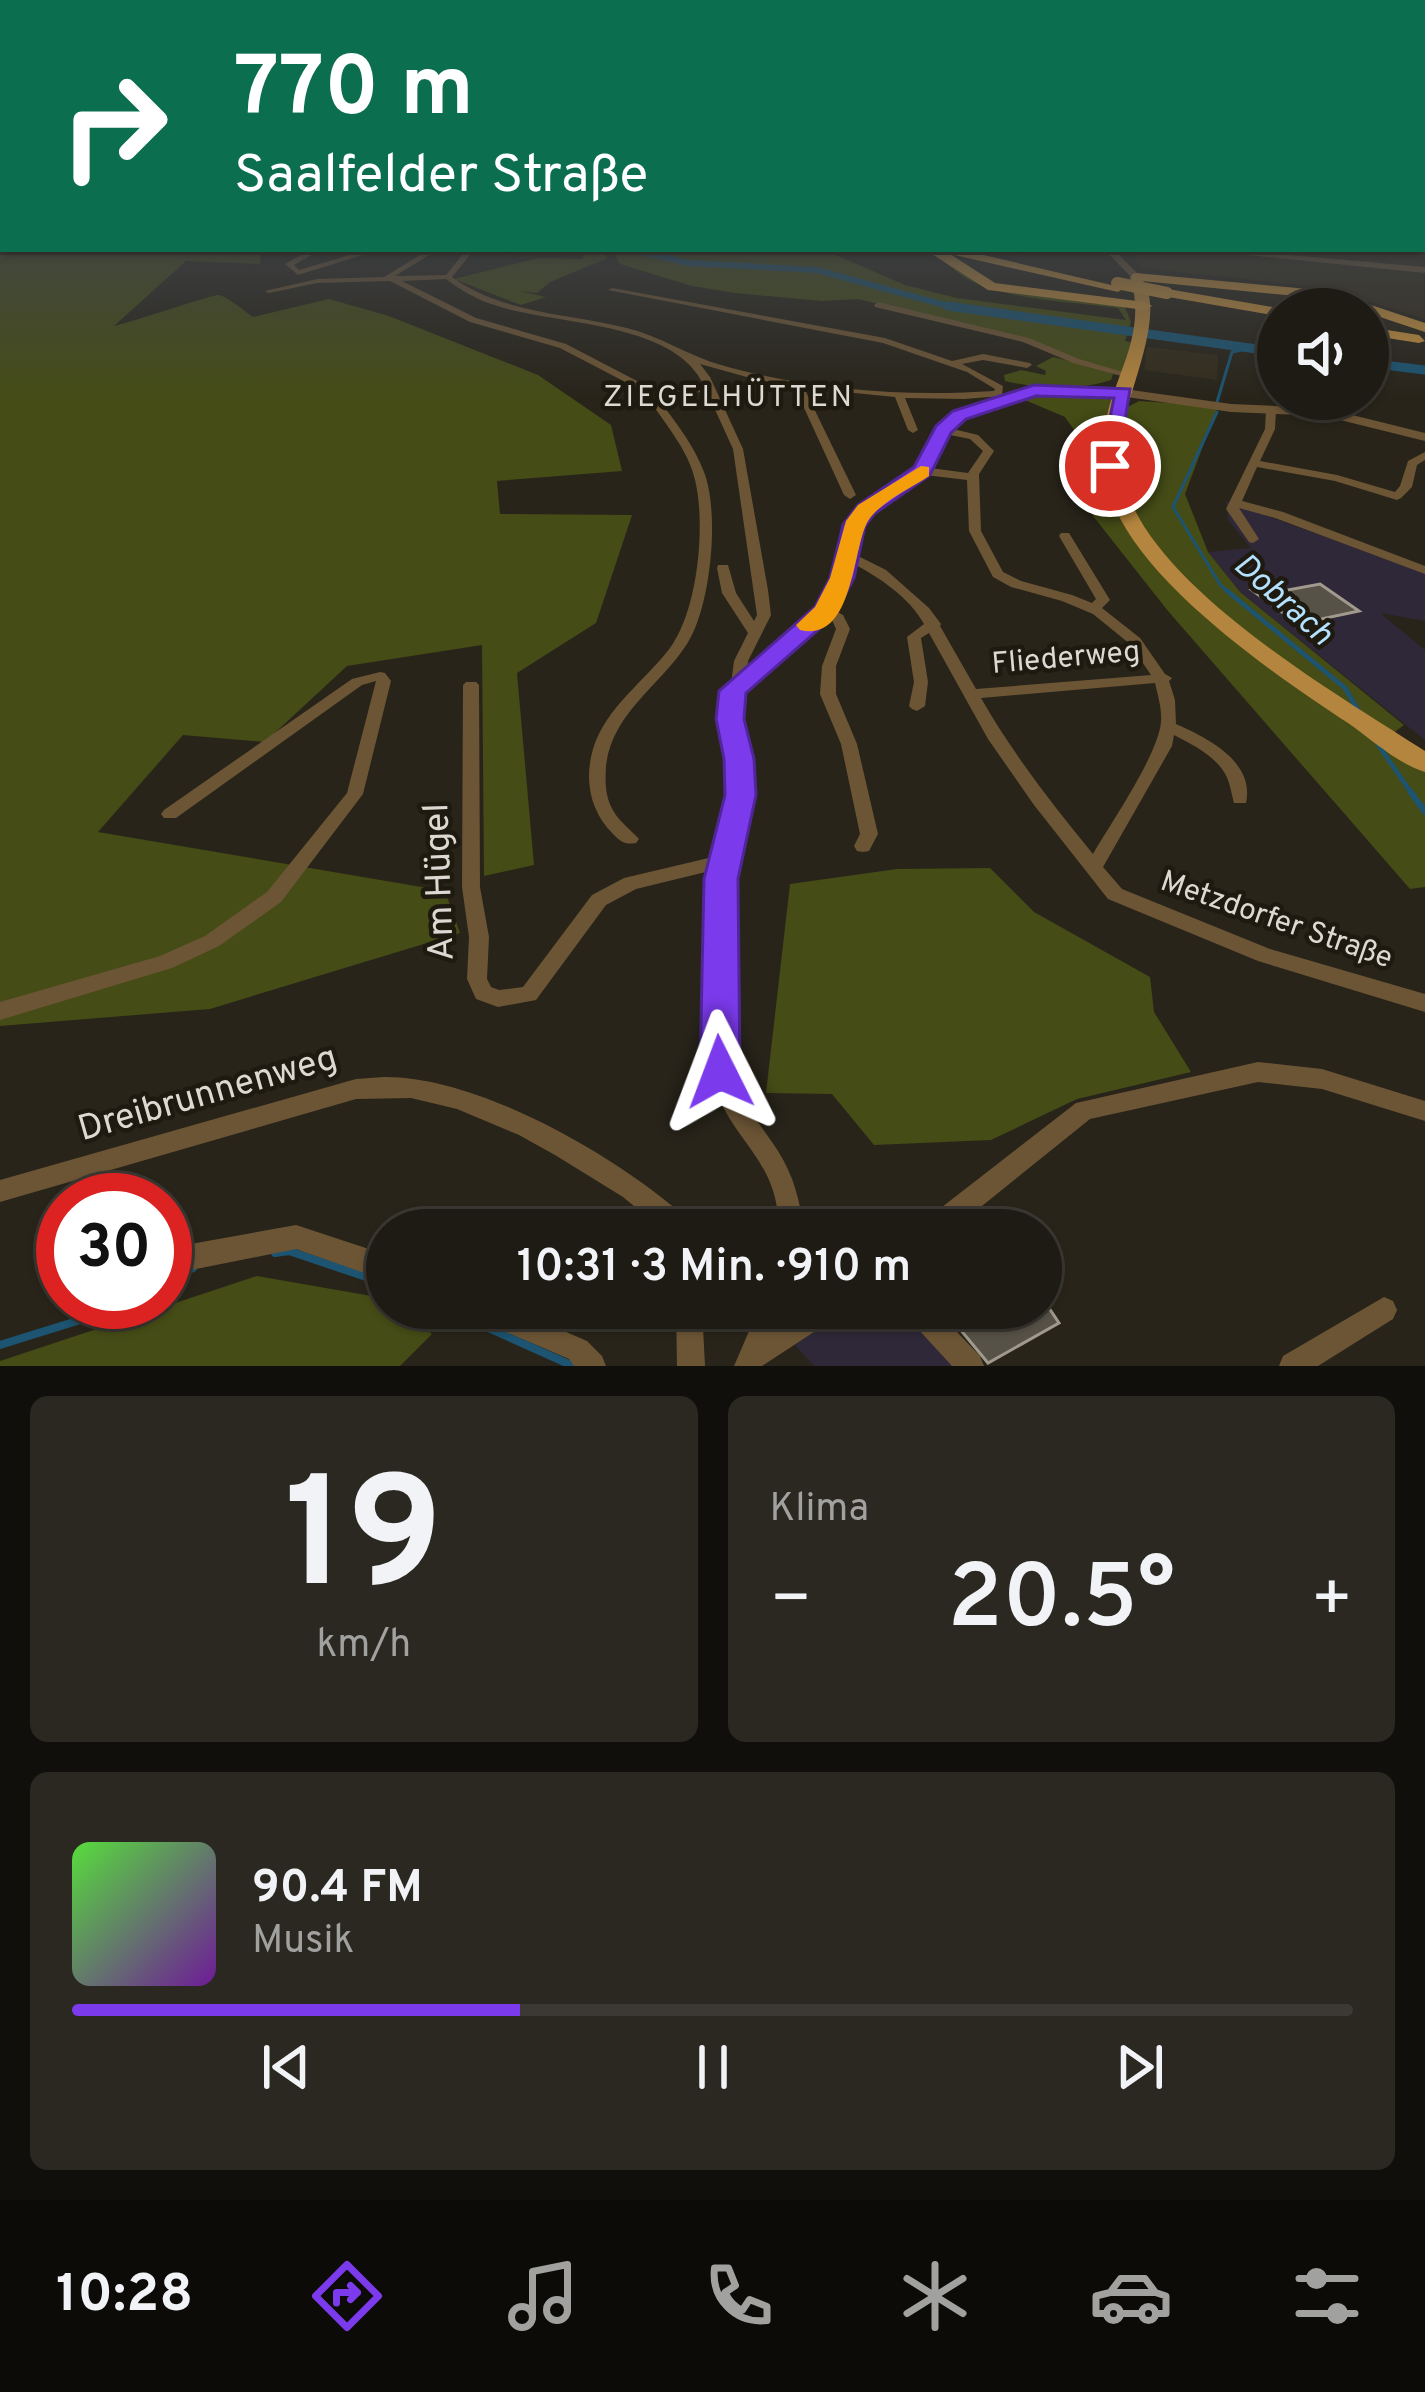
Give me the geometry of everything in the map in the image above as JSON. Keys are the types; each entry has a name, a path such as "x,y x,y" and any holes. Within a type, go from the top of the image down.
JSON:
{"highway":[{"path":"966,272 987,285 1098,301 1141,290 1171,290 1257,309"},
{"path":"987,272 980,276 987,285"},
{"path":"1027,272 1055,274"},
{"path":"1045,272 1118,285 1257,296"},
{"path":"1059,272 1118,285"},
{"path":"1389,318 1425,334"},
{"path":"1389,330 1425,334"}],"main road":[{"path":"1141,290 1141,326 1112,435 1114,488 1154,554 1192,594 1336,703 1425,763"}],"street":[{"path":"298,273 302,272"},
{"path":"392,272 388,274 397,282 481,323 563,346 626,380 663,390 710,389"},
{"path":"448,277 452,272"},
{"path":"1127,272 1141,290"},
{"path":"298,273 317,281"},
{"path":"269,291 317,281 448,277 504,304 635,332 689,357 796,382 937,398 1125,387 1139,401 1257,409"},
{"path":"612,290 885,341 954,363 1000,391"},
{"path":"878,305 1026,340 1125,387 1167,400"},
{"path":"689,357 738,449 746,522 764,608 730,699 740,795 724,861 717,1011 720,1072 739,1113 783,1177 788,1209"},
{"path":"954,363 983,357 1027,365"},
{"path":"796,382 850,495"},
{"path":"630,838 603,810 597,795 596,757 619,710 688,633 698,606 702,483 688,447 660,408 663,390"},
{"path":"738,683 826,611 848,556 854,525 866,509 922,471 943,430 1000,391"},
{"path":"899,394 913,430"},
{"path":"937,398 956,405 960,415"},
{"path":"1253,539 1234,516 1234,503 1270,430 1270,420"},
{"path":"1359,420 1425,437"},
{"path":"943,430 986,445 988,455 973,477 975,531 998,574 1014,584 1094,609 1118,623 1165,678 1170,727 1093,869"},
{"path":"1252,463 1324,475 1397,496 1406,487 1412,463 1425,455"},
{"path":"922,471 973,477"},
{"path":"1234,503 1330,524"},
{"path":"1280,514 1425,570"},
{"path":"1065,536 1103,600 1094,609"},
{"name":"Metzdorfer Straße","path":"848,556 881,573 934,624 994,735 1093,869 1127,901 1265,955 1425,1003"},
{"path":"723,568 729,593 756,635"},
{"path":"826,611 838,618 843,629 830,666 828,694 849,744 869,834 863,846"},
{"path":"916,706 921,682 914,637 934,624"},
{"path":"0,1011 165,962 212,941 274,897 355,794 385,681 380,676 357,682 170,814"},
{"name":"Fliederweg","path":"972,694 1165,678"},
{"name":"Am Hügel","path":"471,685 471,887 479,937 477,979 483,993 498,999 529,994 576,926 613,892 724,861"},
{"path":"1170,727 1216,751 1241,788 1240,800"},
{"path":"959,1209 1084,1110 1258,1072 1315,1076 1425,1111"},
{"name":"Dreibrunnenweg","path":"2,1189 356,1089 389,1085 430,1090 541,1136 659,1209"},
{"path":"192,1257 296,1237 366,1261"},
{"path":"1293,1366 1384,1310"},
{"path":"529,1329 578,1350 592,1366"},
{"path":"690,1329 691,1366"},
{"path":"752,1359 764,1329"},
{"path":"752,1359 797,1329"},
{"path":"936,1329 970,1366"}],"shaded area":[{"path":"1174,272 1424,272 1425,319 1389,308 1389,288 1325,288"},
{"path":"1147,347 1218,355 1217,380 1144,370"},
{"path":"1226,501 1425,573 1425,621 1380,613 1425,650 1425,740 1240,592 1208,552 1251,548 1228,520"},
{"path":"817,1329 921,1329 959,1366 814,1366 795,1345"}],"green space":[{"path":"0,272 174,272 114,326 219,295 253,317 329,299 389,316 538,375 611,425 622,471 497,481 500,514 632,515 596,623 517,673 534,865 484,876 482,645 347,666 265,742 183,735 98,832 445,891 460,933 210,1009 0,1026"},
{"path":"483,272 575,272 537,293 519,291 546,297 521,305 454,279"},
{"path":"645,272 874,272 957,298 1126,320 1118,308 995,290 978,284 957,272 965,272 982,285 1125,307 1131,322 1125,341 1136,343 1128,375 1100,369 1113,374 1111,380 1072,387 1018,384 1005,381 1004,375 1021,370 1045,375 1036,366 1053,357 1097,368 1026,340 858,299 822,301 692,286"},
{"path":"1085,389 1124,393 1122,410 1139,401 1218,406 1185,494 1208,552 1240,592 1404,725 1388,737 1425,763 1425,887 1410,889 1168,611 1093,516 1077,467 1077,434 1065,417 1013,395"},
{"path":"990,868 1034,912 1150,977 1154,1012 1191,1072 1077,1099 991,1140 874,1145 832,1094 766,1093 790,884 897,869"},
{"path":"257,1276 366,1295 366,1329 425,1329 432,1334 400,1366 0,1366 0,1361 97,1329 192,1329 192,1297"}],"building":[{"path":"1320,584 1359,611 1298,624 1252,590 1269,587 1277,592"},
{"path":"960,1329 1048,1329 988,1363"}],"waterway":[{"path":"823,272 948,306"},
{"path":"948,306 1257,349"},
{"path":"948,306 959,309"},
{"name":"Dobrach","path":"1217,402 1232,352 1251,348"},
{"path":"1389,366 1425,370"},
{"name":"Dobrach","path":"1217,412 1173,507 1221,586 1231,593"},
{"name":"Dobrach","path":"1226,590 1345,688 1359,712"},
{"name":"Dobrach","path":"1377,743 1412,794"},
{"name":"Dobrach","path":"1410,791 1425,812"},
{"path":"275,1253 289,1251 366,1277"},
{"path":"0,1345 51,1329"},
{"path":"491,1329 573,1366"}],"slow traffic":[{"path":"809,625 826,611 842,578 854,525 866,509 921,472"}],"district":[{"name":"ZIEGELHÜTTEN","path":"729,398"}],"route":[{"path":"720,1072 721,879 740,795 739,759 730,719 732,691 826,611 842,578 854,525 866,509 922,471 943,430 960,415 1034,391 1124,393 1112,435 1110,466"}]}
